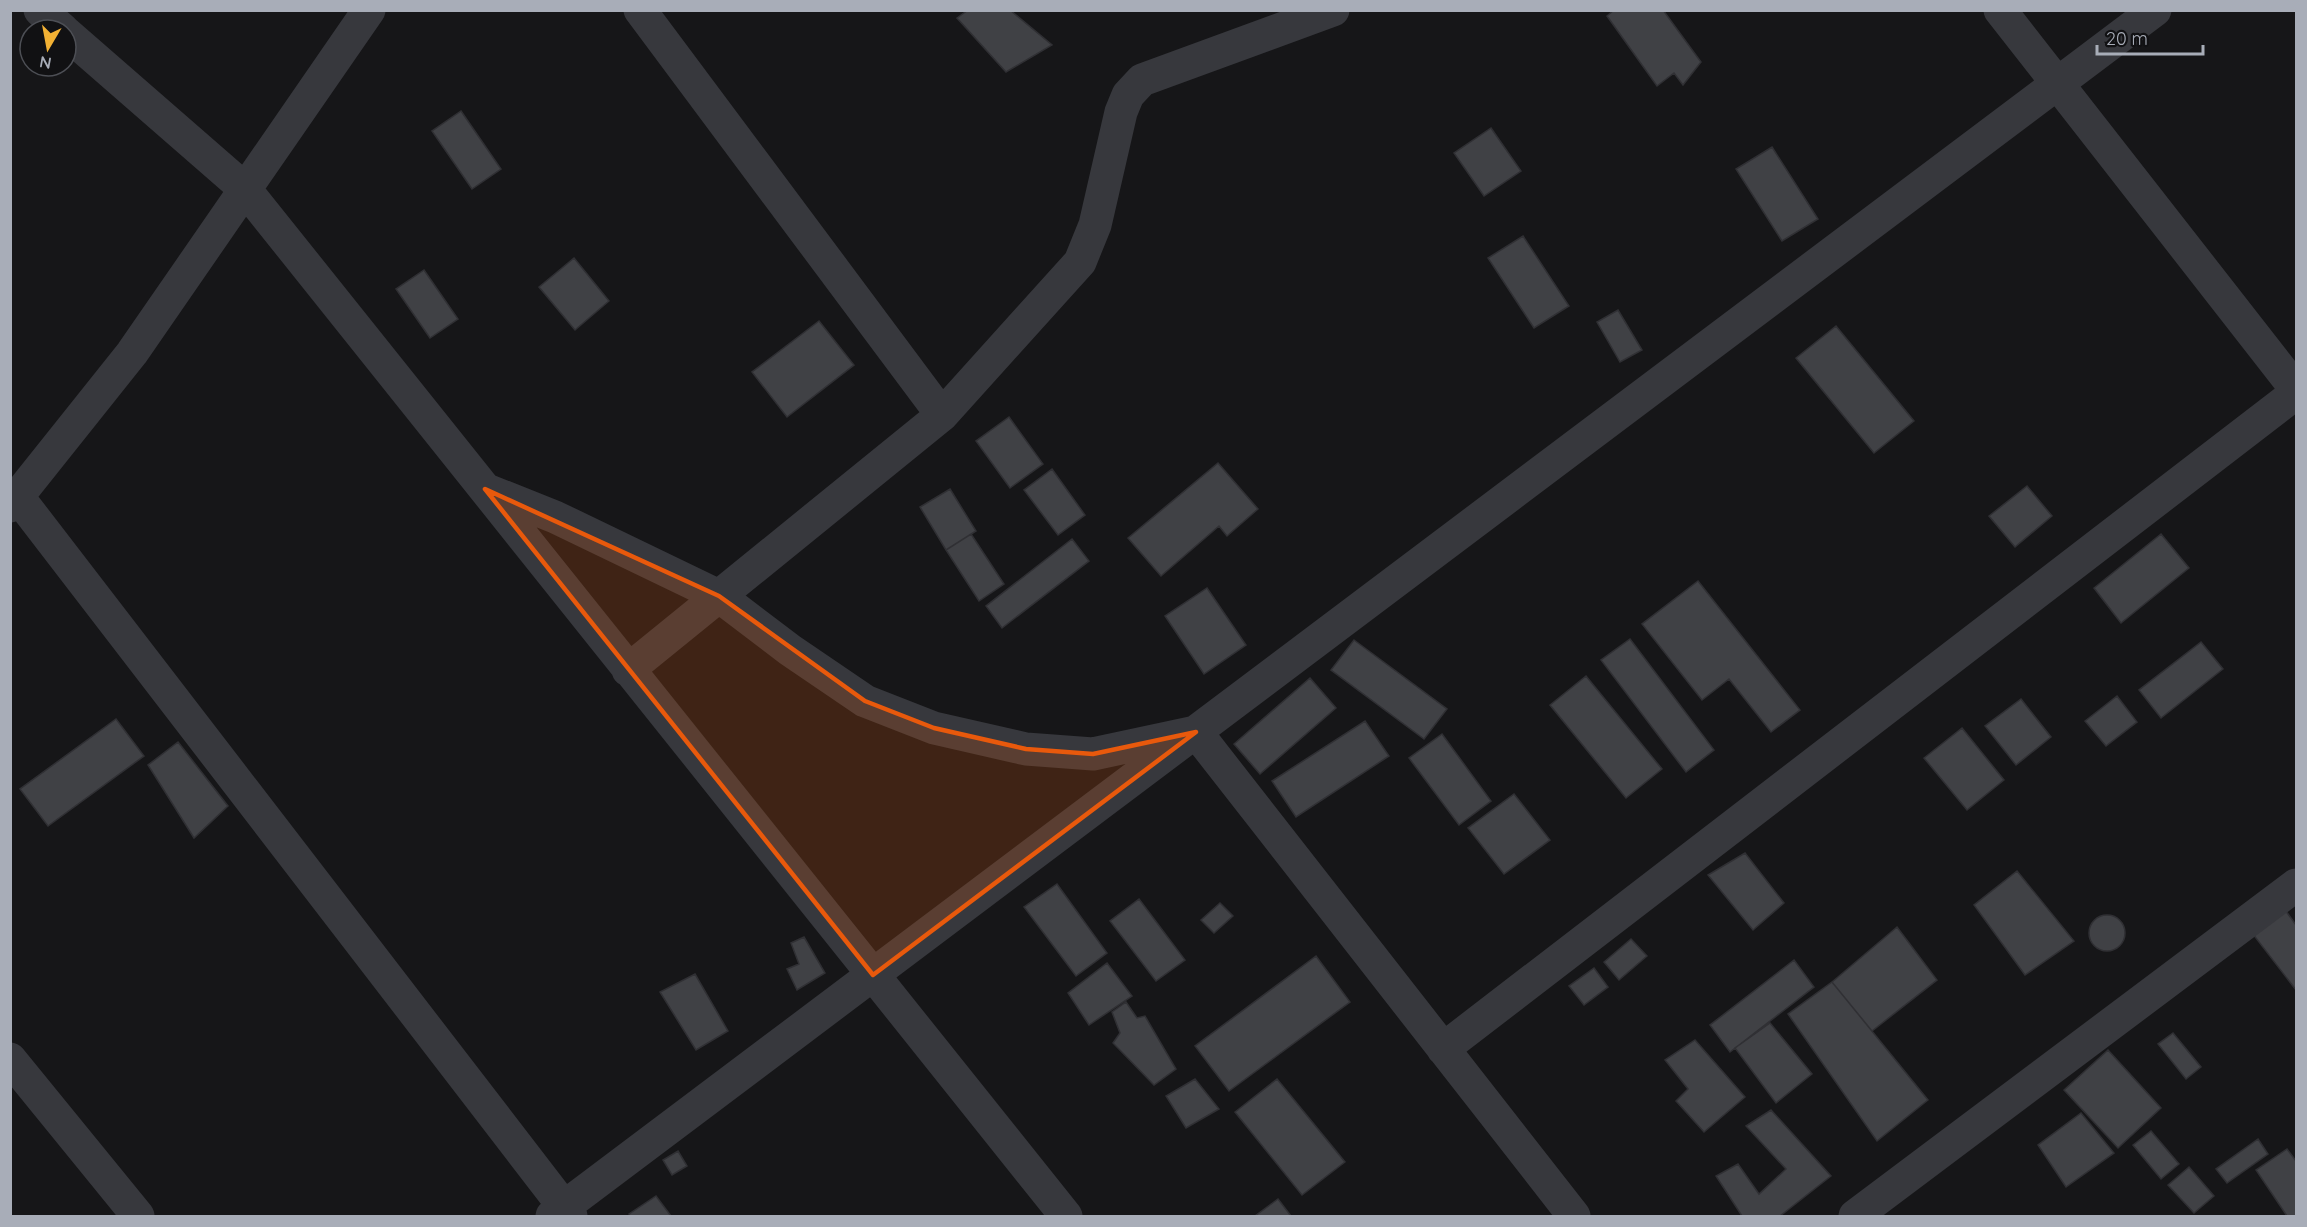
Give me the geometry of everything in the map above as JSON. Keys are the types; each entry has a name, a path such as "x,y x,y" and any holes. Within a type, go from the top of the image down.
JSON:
{"street":[{"path":"369,10 132,353 14,502 563,1214 873,975 2155,10"},
{"path":"640,10 942,415"},
{"path":"628,670 942,415 1080,262 1095,225 1121,112 1128,95 1142,80 1333,10"},
{"path":"2000,10 2296,389"},
{"path":"78,43 245,189 1066,1216"},
{"path":"1443,1049 2296,393"},
{"path":"484,489 555,517 719,596 790,650 865,701 934,728 1026,749 1093,754 1196,732"},
{"path":"1196,732 1574,1216"},
{"path":"1855,1216 2296,885"},
{"path":"10,1059 138,1216"}],"highlighted area":[{"path":"485,489 719,596 865,701 934,728 1026,749 1093,754 1196,732 873,975"}],"building":[{"path":"968,10 1010,10 1052,45 1006,72 957,18"},
{"path":"1614,10 1663,10 1701,62 1683,85 1674,73 1657,86 1607,16"},
{"path":"461,111 501,169 472,189 432,131"},
{"path":"1491,128 1521,171 1484,196 1454,153"},
{"path":"1772,147 1818,219 1782,241 1736,169"},
{"path":"1523,236 1569,306 1534,328 1488,258"},
{"path":"574,258 609,301 575,330 539,287"},
{"path":"424,270 458,319 430,338 396,289"},
{"path":"1618,310 1642,350 1620,362 1597,322"},
{"path":"819,321 854,365 787,417 752,372"},
{"path":"1836,326 1914,421 1874,453 1796,358"},
{"path":"1009,417 1043,464 1010,488 976,441"},
{"path":"1218,463 1258,509 1227,536 1219,526 1161,576 1128,538"},
{"path":"1052,469 1085,515 1058,535 1024,490"},
{"path":"2027,486 2052,516 2015,547 1989,516"},
{"path":"950,489 976,531 946,550 920,507"},
{"path":"971,534 1004,584 979,601 946,550"},
{"path":"2161,534 2189,568 2121,623 2094,588"},
{"path":"1072,539 1089,561 1002,628 986,606"},
{"path":"1698,581 1800,710 1771,732 1729,679 1702,700 1642,624"},
{"path":"1207,588 1246,645 1204,674 1165,616"},
{"path":"1630,639 1714,750 1686,772 1601,660"},
{"path":"1354,640 1447,709 1424,739 1331,670"},
{"path":"2201,642 2223,669 2161,718 2139,690"},
{"path":"1586,676 1662,769 1626,798 1550,705"},
{"path":"1310,678 1336,708 1260,774 1234,744"},
{"path":"2117,696 2137,722 2106,746 2085,721"},
{"path":"2021,699 2051,737 2016,765 1985,726"},
{"path":"116,719 144,756 48,826 20,789"},
{"path":"1365,721 1389,756 1296,817 1272,781"},
{"path":"1962,728 2004,780 1967,810 1924,758"},
{"path":"1442,734 1491,801 1459,825 1409,758"},
{"path":"178,742 228,806 194,838 148,765"},
{"path":"1514,794 1550,840 1504,874 1468,828"},
{"path":"1745,853 1784,903 1753,930 1708,875"},
{"path":"2017,871 2074,941 2025,975 1974,905"},
{"path":"1057,884 1107,953 1076,976 1024,907"},
{"path":"1139,899 1185,960 1156,981 1110,921"},
{"path":"1220,903 1233,916 1214,933 1201,920"},
{"path":"2283,907 2296,925 2296,990 2249,929"},
{"path":"2107,915 2120,920 2125,933 2120,946 2107,951 2094,946 2089,933 2094,920"},
{"path":"1897,927 1937,980 1872,1031 1832,982"},
{"path":"804,937 825,973 797,990 787,969 799,964 791,943"},
{"path":"1631,939 1647,956 1619,980 1604,962"},
{"path":"1316,956 1350,1002 1229,1091 1195,1046"},
{"path":"1794,960 1814,987 1730,1052 1710,1025"},
{"path":"1107,963 1132,996 1089,1025 1068,993"},
{"path":"1594,968 1608,987 1584,1005 1569,986"},
{"path":"695,974 728,1031 696,1050 660,992"},
{"path":"1832,982 1928,1100 1877,1141 1788,1014"},
{"path":"1126,1002 1137,1018 1145,1016 1176,1069 1154,1085 1113,1043 1120,1033 1112,1012"},
{"path":"1770,1023 1812,1074 1776,1103 1735,1048"},
{"path":"2173,1033 2201,1067 2186,1079 2158,1044"},
{"path":"1695,1040 1745,1097 1704,1132 1676,1101 1688,1089 1665,1060"},
{"path":"2108,1050 2161,1108 2118,1148 2064,1090"},
{"path":"1195,1079 1219,1109 1186,1128 1166,1096"},
{"path":"1277,1079 1345,1162 1302,1195 1235,1112"},
{"path":"1771,1110 1831,1176 1780,1216 1742,1216 1716,1176 1738,1164 1759,1194 1786,1169 1746,1126"},
{"path":"2081,1113 2114,1153 2066,1187 2038,1145"},
{"path":"2151,1131 2179,1164 2161,1179 2133,1145"},
{"path":"2258,1139 2268,1154 2227,1183 2216,1169"},
{"path":"2287,1149 2296,1161 2296,1216 2287,1216 2256,1170"},
{"path":"678,1151 687,1166 672,1175 663,1160"},
{"path":"2189,1167 2214,1196 2194,1213 2168,1185"},
{"path":"656,1196 671,1216 630,1216 629,1214"},
{"path":"1278,1199 1291,1216 1255,1216"}]}
